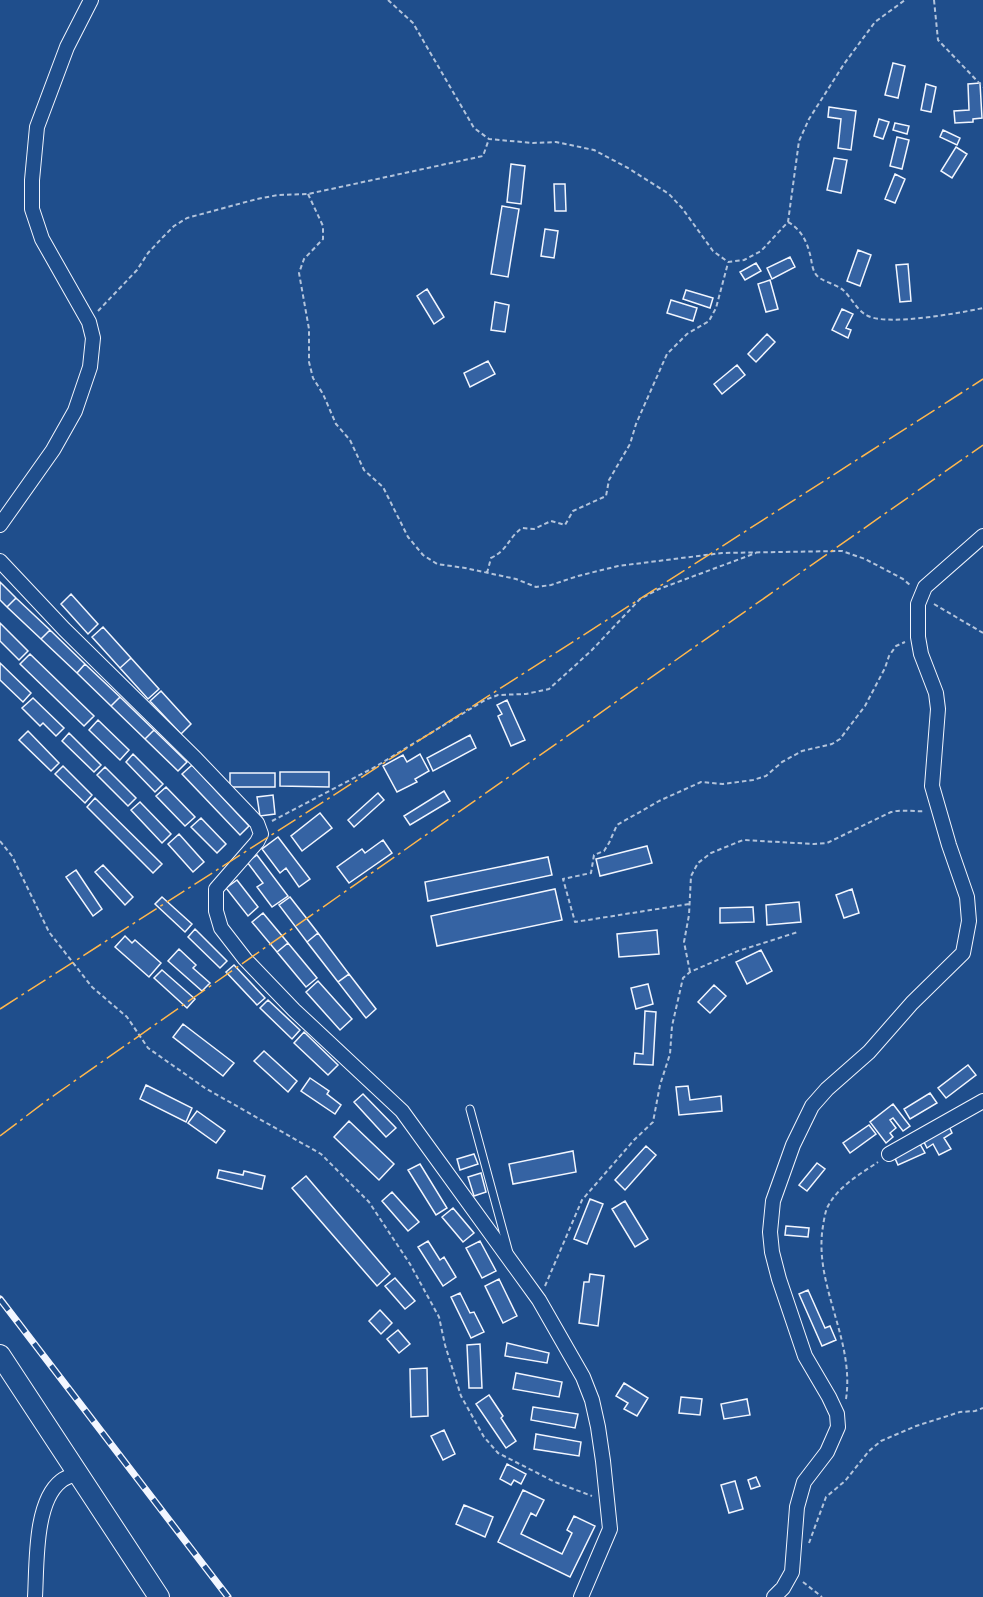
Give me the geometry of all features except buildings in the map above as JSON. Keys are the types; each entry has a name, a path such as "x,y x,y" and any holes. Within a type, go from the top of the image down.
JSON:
{"main road":[{"path":"0,1355 159,1597"}],"street":[{"path":"0,525 53,450 75,411 90,367 93,338 88,322 42,239 32,209 32,180 37,127 67,47 91,0"},
{"path":"774,1597 783,1588 792,1572 799,1497 804,1482 827,1452 838,1427 837,1414 805,1356 779,1279 770,1232 773,1201 794,1145 812,1106 827,1089 869,1052 912,1002 963,953 969,921 967,897 932,786 938,709 936,693 921,654 918,637 918,604 925,587 983,536"},
{"path":"0,561 64,629 196,759 256,823 261,834 216,889 216,911 221,928 245,959 294,1010 402,1111 539,1300 579,1370 592,1400 603,1461 610,1529 581,1597"},
{"path":"889,1154 983,1101"},
{"path":"35,1597 41,1522 45,1503 52,1490 62,1480 78,1473"}],"lane":[{"path":"470,1109 510,1258"}],"path":[{"path":"388,0 413,23 474,128 489,139 556,142 594,150 628,168 669,195 688,216 713,251 728,262 744,260 761,251 788,222 799,141 809,119 844,64 875,22 905,0"},
{"path":"934,0 938,40 983,87"},
{"path":"88,322 136,270 148,253 174,226 187,218 267,197 308,194 483,156 489,139"},
{"path":"308,194 323,226 323,239 304,259 299,273 309,328 309,362 313,378 336,424 350,440 364,470 383,487 408,537 423,555 437,564 544,586 618,566 722,553 842,552 865,559 903,579 921,596 983,633"},
{"path":"788,222 796,227 810,251 812,267 817,277 841,288 862,313 870,318 898,320 983,308"},
{"path":"487,573 491,558 508,547 512,535 522,528 534,529 551,521 565,525 573,511 606,496 609,480 630,444 636,424 667,354 687,334 709,321 716,308 728,262"},
{"path":"258,828 375,766 485,700 498,695 526,694 549,689 591,651 640,599 659,589 758,552"},
{"path":"689,904 575,922 563,879 591,873 594,855 604,851 616,825 650,806 701,782 723,784 766,776 782,762 802,751 832,744 840,739 865,706 896,646 918,637"},
{"path":"690,972 684,942 688,926 691,876 698,864 721,848 743,840 826,843 891,812 902,809 914,812 937,807"},
{"path":"0,841 12,856 49,932 92,987 127,1017 148,1048 205,1088 321,1154 369,1203 398,1245 439,1317 444,1345 461,1396 484,1437 498,1453 555,1482 589,1496 606,1500"},
{"path":"539,1300 582,1200 634,1140 653,1122 660,1084 670,1054 676,1003 683,978 690,972 738,951 798,932"},
{"path":"846,1402 845,1357 822,1264 822,1235 826,1209 841,1188 889,1154"},
{"path":"807,1547 816,1529 826,1497 844,1481 868,1451 881,1442 916,1426 960,1412 983,1408"},
{"path":"792,1572 822,1597"}],"railway":[{"path":"0,1299 228,1597"}],"power":[{"path":"0,1009 983,379"},
{"path":"0,1136 46,1101 983,445"}]}
